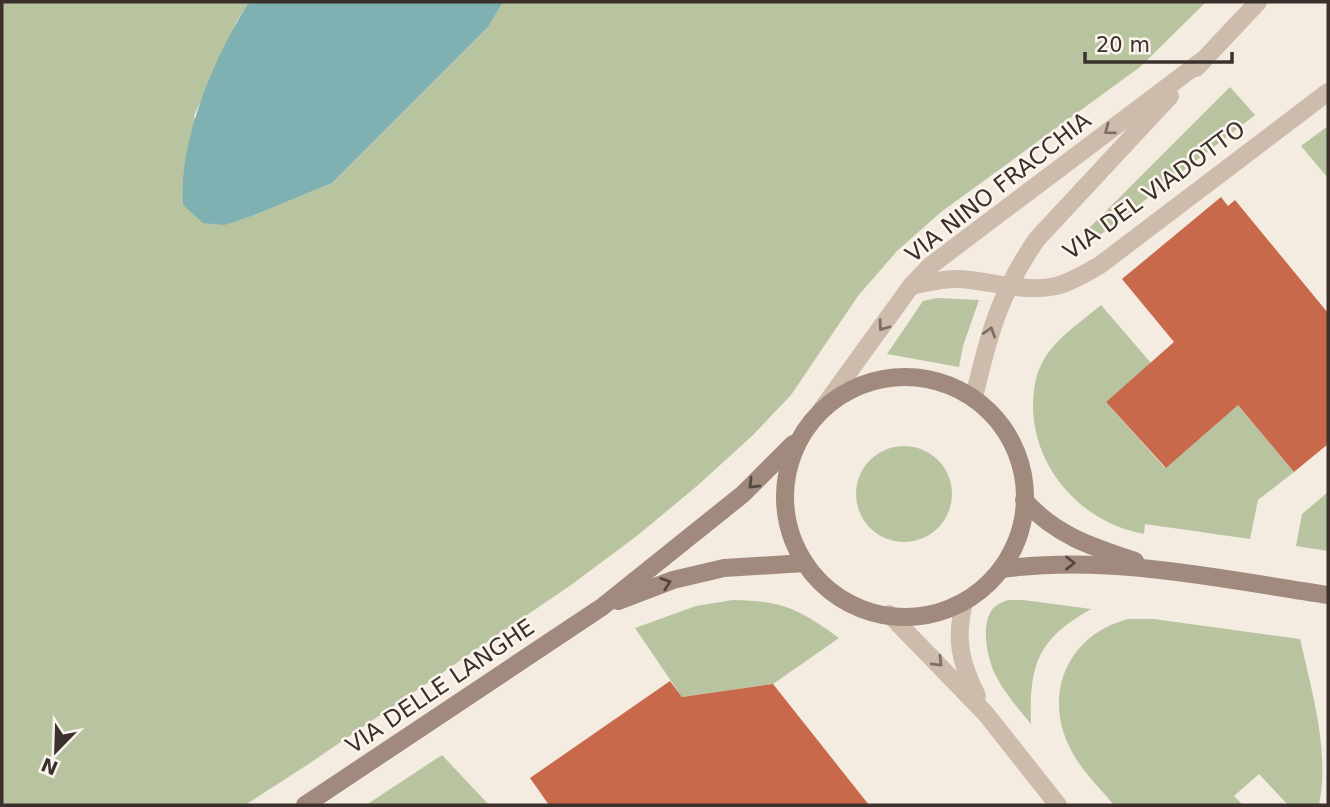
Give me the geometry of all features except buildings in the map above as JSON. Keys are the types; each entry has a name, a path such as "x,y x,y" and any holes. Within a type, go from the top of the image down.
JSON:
{"main road":[{"name":"VIA DELLE LANGHE","path":"305,805 601,607 743,494 801,436 822,410 856,387 896,376 937,380 974,398 1008,433 1024,477 1023,525 1002,569 985,587 964,602 936,612 907,617 878,613 849,603 825,586 805,563 790,534 785,500 788,467 801,436"},
{"path":"1024,500 1039,517 1063,533 1095,548 1165,571"},
{"name":"VIA DELLE LANGHE","path":"601,607 673,580 724,568 805,563"},
{"path":"1002,569 1076,563 1165,571 1328,595"}],"street":[{"name":"VIA NINO FRACCHIA","path":"974,398 989,338 1008,285 1037,239 1258,2"},
{"name":"VIA NINO FRACCHIA","path":"822,410 912,286 948,251 1203,60"},
{"name":"VIA DEL VIADOTTO","path":"912,286 937,280 958,279 1038,288 1057,286 1079,278 1100,265 1328,92"},
{"path":"964,602 958,628 960,653 965,673 986,714"},
{"path":"889,614 986,714 1058,805"}],"green space":[{"path":"2,2 249,2 237,21 194,116 225,225 332,183 488,27 503,2 1206,2 1140,67 941,212 897,251 858,296 791,395 752,436 697,486 571,585 307,765 245,805 2,805"},
{"path":"1230,87 1255,115 1091,242 1084,233"},
{"path":"1328,126 1328,178 1301,146"},
{"path":"937,298 979,300 963,346 959,367 887,354 923,301"},
{"path":"1101,305 1151,363 1106,402 1165,468 1237,404 1294,472 1258,500 1250,539 1145,524 1144,534 1122,528 1082,506 1052,472 1042,452 1036,430 1033,407 1036,378 1040,366 1054,345"},
{"path":"904,446 922,450 938,460 948,476 952,494 948,512 938,528 922,538 904,542 886,538 870,528 860,512 856,494 860,476 870,460 886,450"},
{"path":"1328,492 1328,551 1296,546 1302,514"},
{"path":"733,600 765,602 790,608 839,638 773,684 682,697 635,628 696,606"},
{"path":"1008,600 1091,609 1059,631 1040,655 1032,685 1031,724 997,678 987,646 986,628 990,613 995,606"},
{"path":"1128,619 1154,619 1300,639 1321,743 1322,785 1319,805 1288,805 1259,774 1234,796 1243,805 1114,805 1085,772 1071,750 1059,709 1060,689 1066,670 1089,638"},
{"path":"442,755 489,805 366,805"}],"water":[{"path":"249,2 503,2 488,27 332,183 225,225 203,223 183,205 186,153 201,99 224,47"}]}
